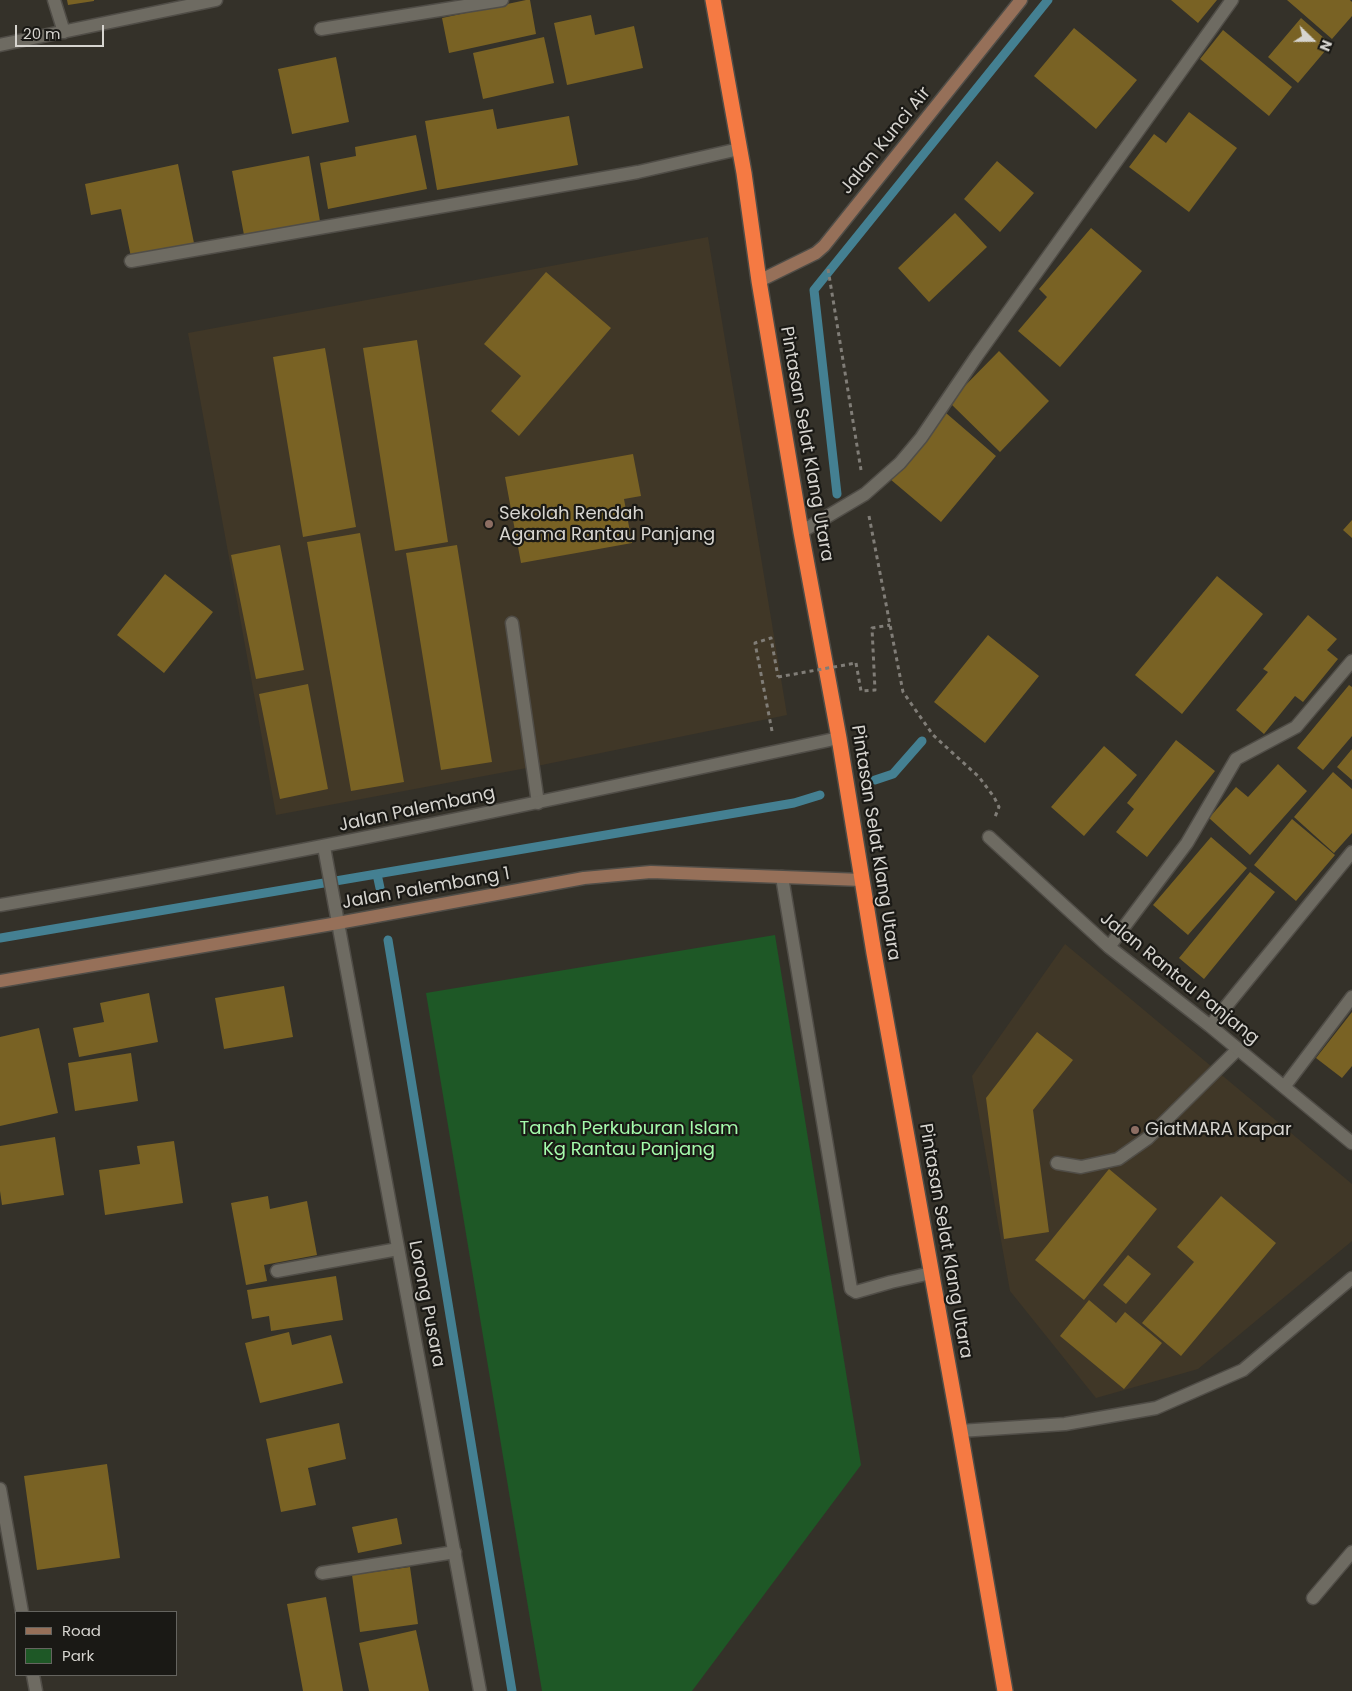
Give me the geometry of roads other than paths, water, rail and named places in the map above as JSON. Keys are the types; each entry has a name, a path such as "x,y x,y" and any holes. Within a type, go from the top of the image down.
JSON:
{"highway":[{"name":"Pintasan Selat Klang Utara","path":"713,0 744,173 759,281 801,532 839,738 862,880 1005,1691"}],"street":[{"path":"54,0 64,32"},
{"path":"0,45 216,0"},
{"path":"321,29 502,0"},
{"name":"Jalan Kunci Air","path":"759,281 816,253 824,246 1021,0"},
{"path":"801,532 865,494 900,463 921,438 976,357 1232,0"},
{"path":"131,261 638,172 739,149"},
{"path":"512,623 538,803"},
{"path":"1109,947 1187,843 1236,759 1296,727 1352,661"},
{"name":"Jalan Palembang","path":"0,905 146,881 324,847 839,738"},
{"name":"Jalan Rantau Panjang","path":"989,837 1109,947 1210,1026 1352,1143"},
{"name":"Lorong Pusara","path":"324,847 480,1691"},
{"path":"1210,1026 1352,852"},
{"name":"Jalan Palembang 1","path":"0,981 338,923 584,878 651,872 862,880"},
{"path":"782,876 851,1289 856,1292 931,1273"},
{"path":"1284,1087 1352,997"},
{"path":"1057,1163 1081,1168 1118,1159 1148,1138 1238,1049"},
{"path":"278,1271 398,1249"},
{"path":"960,1431 1065,1424 1156,1408 1242,1370 1352,1278"},
{"path":"0,1489 22,1611"},
{"path":"322,1573 454,1552"},
{"path":"1313,1598 1352,1552"},
{"path":"34,1676 36,1691"}],"waterway":[{"path":"837,494 814,290 1048,0"},
{"path":"875,780 893,774 922,741"},
{"path":"0,938 794,803 820,795"},
{"path":"377,874 380,888"},
{"path":"388,940 512,1691"}],"place":[{"name":"Sekolah Rendah Agama Rantau Panjang","path":"489,524"},
{"name":"GiatMARA Kapar","path":"1135,1130"}],"park label":[{"name":"Tanah Perkuburan Islam Kg Rantau Panjang","path":"629,1139"}]}
